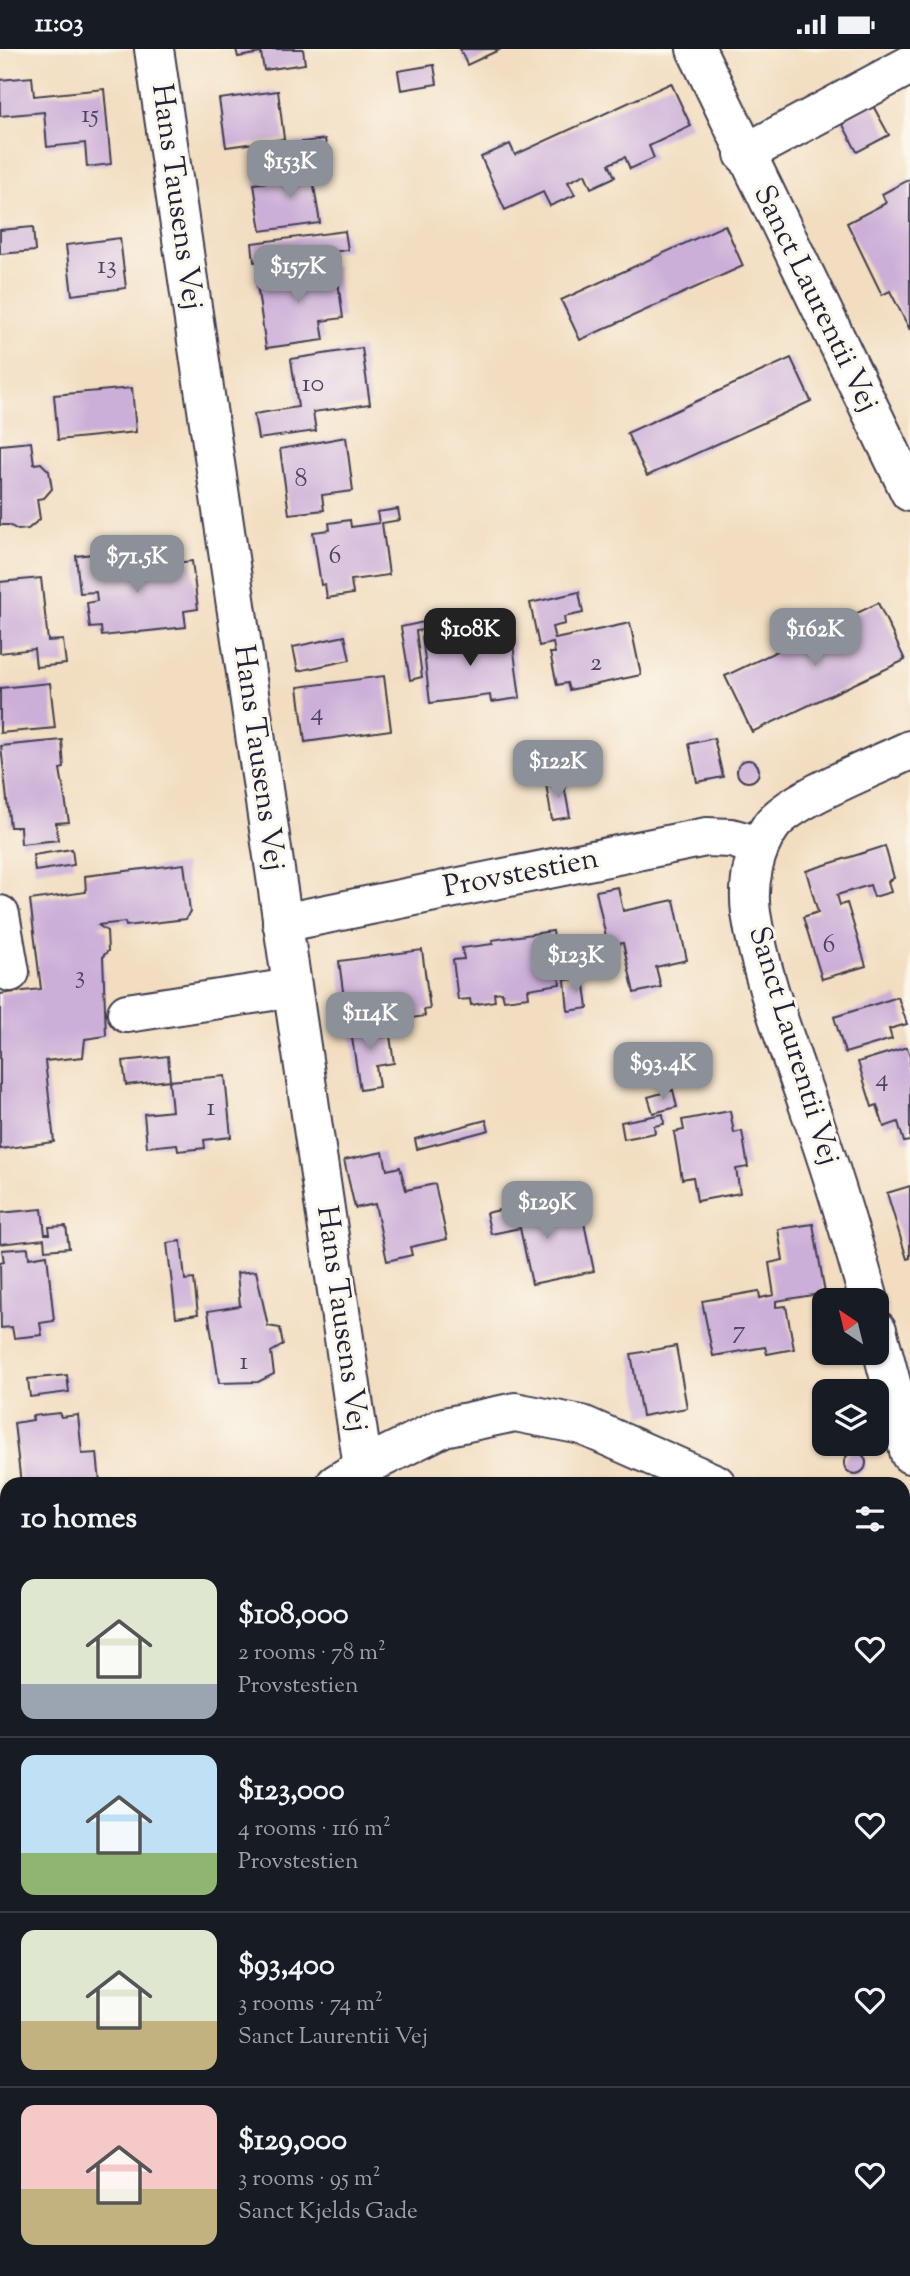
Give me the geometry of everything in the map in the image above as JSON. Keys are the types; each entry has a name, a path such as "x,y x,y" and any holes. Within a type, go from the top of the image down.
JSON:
{"street":[{"name":"Hans Tausens Vej","path":"155,49 292,988 350,1475"},
{"name":"Sanct Laurentii Vej","path":"696,49 744,153 909,485"},
{"name":"Sanct Laurentii Vej","path":"744,153 910,65"},
{"name":"Sanct Laurentii Vej","path":"866,1288 842,1199 772,1001 751,912 751,880 759,846 772,823 793,806 910,750"},
{"name":"Provstestien","path":"282,923 706,837 731,838 759,846"},
{"path":"0,915 10,972"},
{"path":"127,1013 292,988"},
{"path":"886,1365 910,1454"},
{"path":"350,1475 444,1427 515,1412 582,1425 700,1477"}],"building":[{"path":"236,49 303,49 305,64 264,70 261,53 238,57"},
{"path":"460,49 501,49 467,65"},
{"path":"434,65 437,84 401,90 398,71"},
{"path":"32,77 34,96 104,89 111,164 87,167 85,143 47,147 44,112 0,116 0,80"},
{"path":"671,83 691,126 649,146 654,158 630,169 625,157 609,164 615,177 591,188 585,174 568,182 575,195 550,206 543,192 505,210 481,157 510,144 515,155"},
{"path":"278,91 284,139 226,147 219,99"},
{"path":"872,104 889,135 857,152 841,121"},
{"path":"325,139 328,158 290,163 287,144"},
{"path":"327,162 329,178 313,180 320,223 261,231 254,184 311,175 309,165"},
{"path":"910,179 910,330 890,291 882,295 847,223 886,203 882,194"},
{"path":"725,225 743,266 580,340 561,300"},
{"path":"33,227 35,251 0,254 0,230"},
{"path":"345,231 348,250 254,262 252,243"},
{"path":"120,238 126,288 72,295 66,245"},
{"path":"336,266 343,318 321,321 324,340 266,348 256,277"},
{"path":"362,348 370,404 313,412 316,431 258,439 254,414 298,407 291,359"},
{"path":"791,358 811,401 647,476 627,433"},
{"path":"132,388 136,432 58,440 54,395"},
{"path":"346,437 353,491 322,495 324,510 289,514 280,449"},
{"path":"31,442 34,464 41,463 49,471 52,489 44,498 37,499 40,519 28,529 18,530 9,525 0,525 0,445"},
{"path":"398,509 400,520 382,523 389,575 351,580 353,594 327,598 325,584 321,585 313,532 330,530 329,523 350,520 351,527 379,523 377,512"},
{"path":"110,552 111,570 192,561 198,609 184,611 186,627 102,636 101,627 90,628 87,603 97,601 96,592 80,593 76,556"},
{"path":"41,578 48,641 63,640 66,664 36,667 34,649 0,653 0,582"},
{"path":"579,592 583,613 564,617 565,624 552,627 555,639 630,623 641,675 569,690 567,683 557,685 550,653 555,653 553,643 539,646 530,603"},
{"path":"878,603 905,660 752,732 725,676"},
{"path":"433,620 435,628 416,631 422,677 410,680 401,627"},
{"path":"454,631 456,643 512,636 520,698 491,702 490,695 430,703 422,635"},
{"path":"345,636 350,660 298,671 293,647"},
{"path":"384,676 391,730 305,742 298,687"},
{"path":"50,683 55,728 0,733 0,688"},
{"path":"714,738 723,777 697,782 689,744"},
{"path":"62,740 64,768 60,769 69,822 56,823 58,840 21,844 20,827 10,827 1,746"},
{"path":"748,760 756,763 759,771 756,779 748,782 740,779 737,771 740,763"},
{"path":"563,780 570,817 552,820 546,784"},
{"path":"885,846 894,878 888,881 891,892 874,897 870,885 837,895 840,905 847,903 866,966 822,979 803,917 818,912 806,871"},
{"path":"72,849 74,865 35,871 33,855"},
{"path":"184,864 190,911 186,919 126,926 125,922 98,925 107,931 108,951 103,956 106,1036 85,1039 83,1057 45,1061 54,1142 0,1149 0,994 41,989 30,900 86,892 85,876"},
{"path":"618,887 623,911 674,900 687,960 656,967 661,987 634,993 623,943 608,946 596,891"},
{"path":"553,931 560,984 528,989 529,997 504,1000 502,992 494,993 495,1001 471,1005 470,999 458,1000 453,960 464,959 462,948 493,944 492,940"},
{"path":"422,950 430,1009 424,1010 425,1016 398,1020 397,1014 347,1021 339,961"},
{"path":"584,978 588,1008 568,1011 565,980"},
{"path":"898,997 907,1024 889,1029 892,1039 845,1053 834,1017"},
{"path":"380,1021 383,1037 390,1036 394,1063 376,1066 379,1087 360,1090 350,1025"},
{"path":"907,1047 910,1056 910,1141 904,1142 898,1122 884,1127 877,1105 872,1107 858,1062"},
{"path":"168,1056 170,1080 126,1085 123,1061"},
{"path":"225,1076 231,1137 204,1140 205,1148 178,1151 177,1144 147,1147 144,1114 172,1111 169,1081"},
{"path":"673,1090 677,1107 653,1113 648,1097"},
{"path":"730,1111 734,1133 742,1131 748,1167 736,1169 740,1193 697,1201 693,1177 682,1179 674,1132 684,1130 682,1120"},
{"path":"663,1114 664,1124 654,1126 655,1133 624,1139 621,1122"},
{"path":"486,1120 489,1130 417,1149 415,1139"},
{"path":"383,1152 387,1170 400,1167 406,1190 435,1184 447,1239 410,1247 412,1255 387,1261 375,1204 355,1208 344,1160"},
{"path":"910,1186 910,1258 907,1259 887,1193"},
{"path":"542,1201 546,1221 582,1213 594,1271 532,1284 520,1228 491,1234 486,1213"},
{"path":"42,1209 45,1234 50,1234 49,1227 66,1226 69,1248 45,1250 44,1239 0,1244 0,1213"},
{"path":"813,1224 824,1288 812,1288 812,1295 776,1301 776,1307 786,1306 794,1349 767,1354 765,1347 713,1356 702,1301 759,1291 760,1298 774,1295 769,1263 783,1260 778,1229"},
{"path":"181,1241 185,1280 194,1279 198,1314 176,1317 167,1243"},
{"path":"28,1248 29,1258 47,1255 54,1321 40,1323 42,1335 14,1338 12,1327 1,1328 0,1263 4,1262 2,1250"},
{"path":"256,1271 268,1326 280,1328 283,1345 271,1352 274,1374 258,1382 219,1383 208,1311 240,1306 237,1273"},
{"path":"676,1346 687,1408 642,1416 631,1354"},
{"path":"67,1375 69,1392 30,1397 28,1379"},
{"path":"59,1413 61,1417 78,1415 82,1454 97,1453 99,1477 20,1477 14,1423 33,1420 32,1416"},
{"path":"846,1456 864,1456 863,1471 855,1474 847,1471 844,1463"}]}
